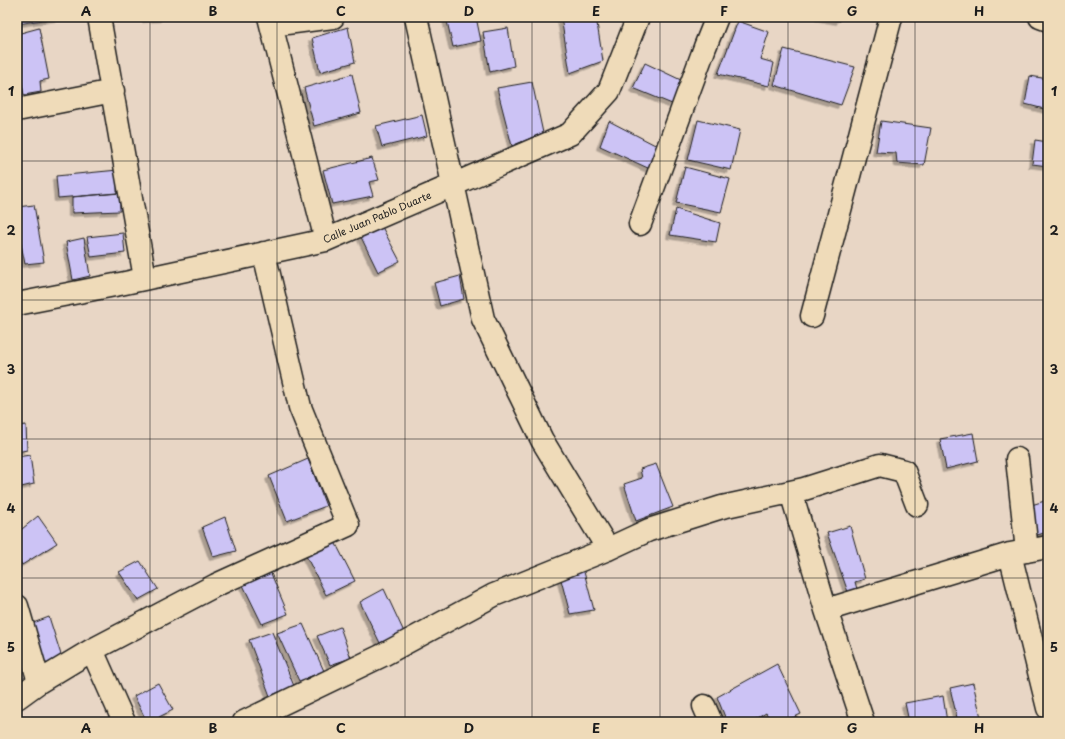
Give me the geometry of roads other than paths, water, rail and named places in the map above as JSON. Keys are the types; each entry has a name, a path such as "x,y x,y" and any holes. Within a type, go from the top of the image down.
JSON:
{"street":[{"path":"99,17 145,278"},
{"path":"326,240 270,21 333,17"},
{"path":"416,17 482,319 542,440 608,549"},
{"name":"Calle Juan Pablo Duarte","path":"17,304 326,240 570,134 608,92 638,17"},
{"path":"640,224 705,47 718,17"},
{"path":"812,316 891,17"},
{"path":"1040,17 1048,20"},
{"path":"17,110 112,91"},
{"path":"17,698 39,682 92,650 216,585 348,525 300,408 264,253"},
{"path":"1017,459 1018,552 1048,708"},
{"path":"255,720 381,656 494,595 608,549 649,530 722,507 791,492 880,465 904,471 917,505"},
{"path":"791,492 826,610 863,722"},
{"path":"826,610 1018,552 1048,548"},
{"path":"17,606 39,682"},
{"path":"92,650 124,722"}]}
